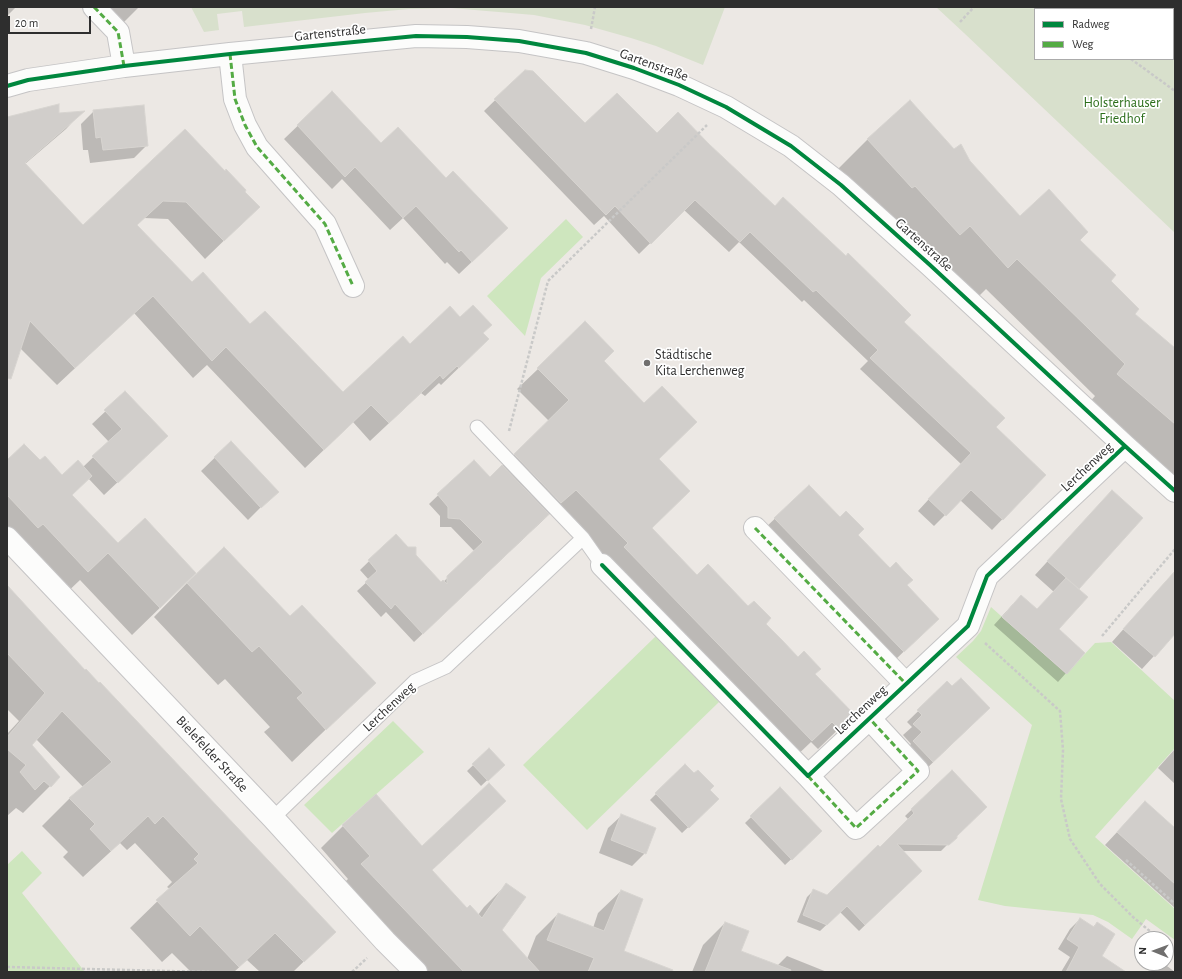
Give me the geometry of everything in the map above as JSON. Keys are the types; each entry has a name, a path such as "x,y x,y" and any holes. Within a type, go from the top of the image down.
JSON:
{"street":[{"path":"94,7 118,32 124,66"},
{"name":"Gartenstraße","path":"7,86 28,80 124,66 416,36 467,37 519,41 586,53 634,68 679,84 726,107 791,146 841,185 1175,491"},
{"path":"230,54 235,99 245,125 257,147 325,224 353,286"},
{"name":"Lerchenweg","path":"808,776 968,626 987,576 1125,446"},
{"name":"Lerchenweg","path":"755,528 906,684"},
{"name":"Bielefelder Straße","path":"7,538 272,818 385,941 416,972"},
{"name":"Lerchenweg","path":"602,565 808,776 856,828 918,771 869,718"}],"lane":[{"name":"Lerchenweg","path":"477,427 583,538 602,565"},
{"name":"Lerchenweg","path":"272,818 415,681 446,667 583,538"}],"path":[{"path":"960,22 974,7"},
{"path":"1132,60 1175,91"},
{"path":"500,452 506,442 548,282 726,107"},
{"path":"1102,636 1175,549"},
{"path":"968,626 1060,712 1063,750 1061,799 1070,839 1100,884 1150,931"},
{"path":"1126,860 1175,904"},
{"path":"7,967 209,972"}],"green space":[{"path":"191,7 725,7 703,65 656,46 631,38 585,25 534,15 451,8 409,9 244,27 242,11 217,14 219,30 204,32"},
{"name":"Holsterhauser Friedhof","path":"936,7 1175,7 1175,233 964,33"},
{"path":"566,219 583,237 541,278 525,336 487,296"},
{"path":"991,607 1066,674 1095,643 1111,642 1175,701 1175,748 1095,837 1175,909 1175,940 1174,931 1163,931 1146,919 1138,931 1134,931 1134,936 1132,939 1108,922 1093,915 1005,906 978,900 1032,725 956,657 981,631"},
{"path":"656,636 719,702 587,830 523,765"},
{"path":"393,721 424,752 332,833 304,805"},
{"path":"22,851 42,873 22,893 85,972 7,972 7,865"}],"building":[{"path":"525,70 533,71 585,123 617,93 657,133 678,112 709,144 775,206 783,197 846,256 848,253 895,299 911,315 904,322 1005,418 996,427 1046,475 1003,520 971,490 946,516 928,499 971,453 870,358 878,350 816,290 813,292 750,232 740,242 695,200 651,244 615,206 606,215 494,99"},
{"path":"332,91 381,143 398,127 446,178 453,171 508,228 472,262 461,250 459,252 416,206 403,218 355,167 345,177 297,125"},
{"path":"910,100 954,149 961,144 970,161 1020,216 1049,189 1088,232 1080,240 1116,275 1111,281 1139,309 1135,314 1175,348 1175,424 1117,374 1125,364 1017,259 1008,268 970,226 960,235 915,186 912,188 867,139"},
{"path":"59,104 59,113 85,111 25,163 83,225 185,129 225,171 226,169 260,207 224,241 186,202 163,201 137,225 192,282 203,272 250,324 265,311 343,392 403,336 410,344 450,306 460,317 473,305 492,325 483,333 489,339 459,368 457,366 443,379 440,375 389,423 371,405 324,450 226,347 212,361 153,296 75,368 30,321 11,379 7,378 7,117"},
{"path":"144,105 148,146 103,150 101,137 96,138 93,110"},
{"path":"585,321 614,351 604,361 644,403 662,386 697,422 659,459 690,491 652,528 697,575 708,564 748,606 754,601 771,618 766,624 798,657 804,651 821,669 815,674 855,715 839,729 832,722 812,741 624,547 628,543 576,490 561,503 514,454 569,400 537,368"},
{"path":"125,391 168,436 118,483 92,456 122,429 104,410"},
{"path":"231,441 279,492 261,508 214,457"},
{"path":"24,444 40,460 45,456 62,475 78,460 92,476 72,495 118,543 145,518 196,573 160,608 108,553 88,572 43,524 38,528 7,495 7,460"},
{"path":"474,460 490,477 502,465 549,514 423,634 395,604 391,609 365,582 377,571 368,560 396,534 408,547 416,547 416,555 441,582 443,580 447,584 447,576 483,542 460,519 448,518 448,507 437,494"},
{"path":"809,485 840,517 846,511 864,529 858,535 890,568 896,562 913,580 907,585 939,619 904,652 774,518"},
{"path":"1112,490 1143,518 1079,589 1047,561"},
{"path":"224,547 290,616 302,605 376,683 326,730 297,698 303,693 259,646 252,652 187,583"},
{"path":"1175,571 1175,634 1155,657 1123,629"},
{"path":"1066,578 1088,597 1059,629 1085,653 1067,674 1002,617 1021,595 1037,609"},
{"path":"7,585 85,670 86,669 99,683 100,682 336,932 304,962 275,933 239,967 200,926 190,936 156,900 198,863 194,859 199,854 163,816 155,824 148,816 111,851 90,829 95,824 69,798 112,762 62,711 32,745 60,777 51,787 44,781 35,790 20,772 26,765 7,749 7,737 45,693 7,653"},
{"path":"961,678 990,708 933,762 913,741 922,732 913,724 922,715 917,710 947,681 952,686"},
{"path":"489,748 505,765 488,781 472,764"},
{"path":"685,764 694,773 698,770 714,786 710,790 719,799 689,828 655,793"},
{"path":"952,770 987,807 957,836 957,838 949,845 897,844 922,871 865,925 847,906 827,925 803,915 813,889 827,895 878,845 880,847 914,813 911,809"},
{"path":"489,783 506,801 432,870 467,908 470,905 482,918 506,883 526,897 502,930 540,972 464,972 361,864 370,856 342,825 376,794 422,846"},
{"path":"780,787 822,831 792,860 750,816"},
{"path":"1145,801 1175,828 1175,884 1117,832"},
{"path":"621,814 656,828 646,854 611,840"},
{"path":"621,890 643,899 624,951 673,970 672,972 588,972 594,958 547,940 558,913 604,931"},
{"path":"1080,918 1094,927 1097,922 1115,934 1102,956 1126,972 1066,972 1079,947 1067,939"},
{"path":"725,922 749,931 741,951 791,970 790,972 705,972"}],"marked path":[{"path":"94,7 118,32 124,66"},
{"path":"230,54 235,99 245,125 257,147 325,224 353,286"},
{"path":"755,528 906,684"},
{"path":"808,776 856,828 918,771 869,718"}],"cycle path":[{"path":"7,86 28,80 124,66 416,36 467,37 519,41 586,53 634,68 679,85 726,107 791,146 841,185 1175,491"},
{"path":"602,565 808,776 968,626 987,576 1125,446"}],"place":[{"name":"Städtische Kita Lerchenweg","path":"647,363"}]}
